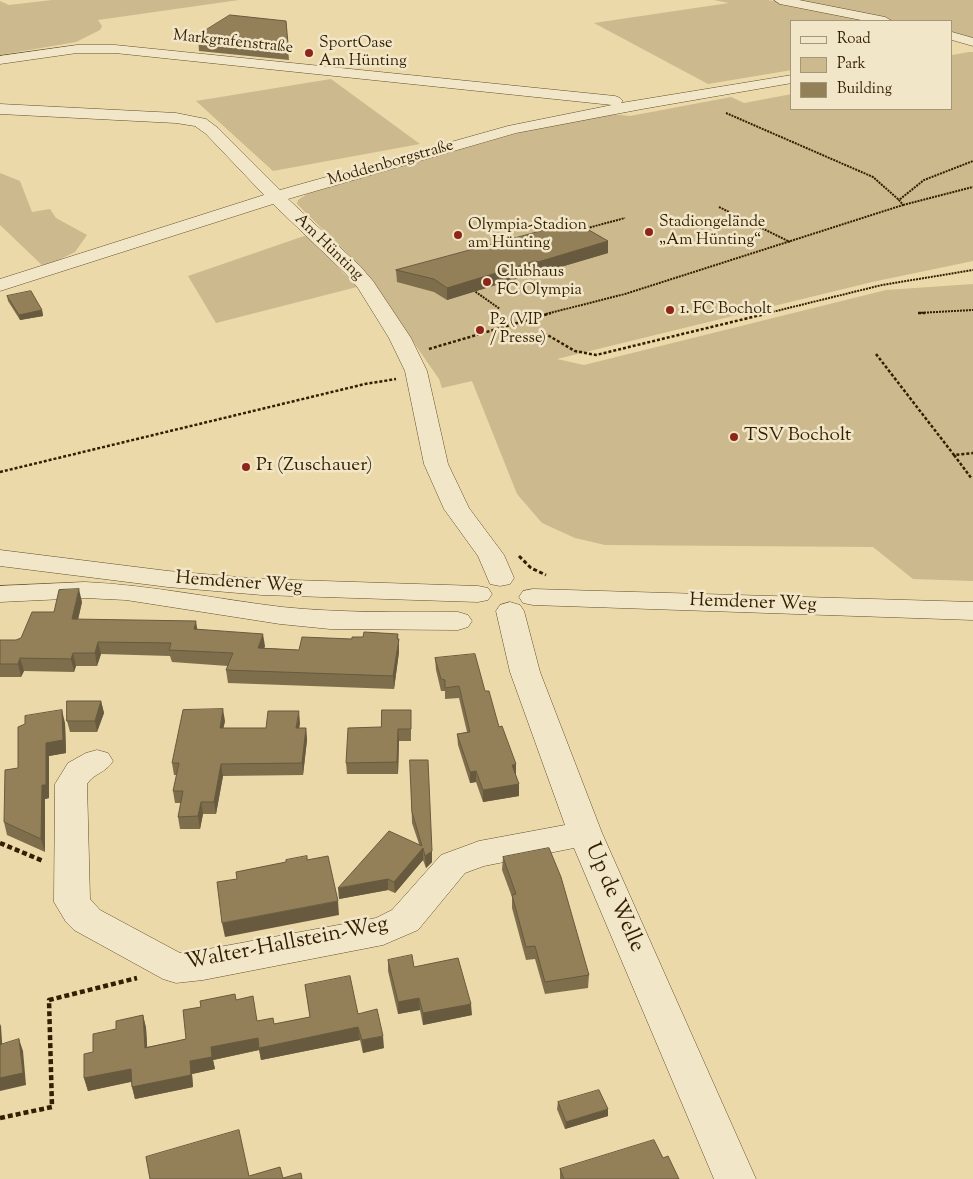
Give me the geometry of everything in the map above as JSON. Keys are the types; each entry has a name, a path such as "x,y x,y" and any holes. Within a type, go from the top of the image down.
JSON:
{"street":[{"path":"780,0 880,20"},
{"path":"953,36 973,44"},
{"path":"953,49 973,44"},
{"name":"Markgrafenstraße","path":"0,60 70,50 115,49 642,104"},
{"name":"Moddenborgstraße","path":"0,285 276,197 514,129 642,104 790,79"},
{"name":"Am Hünting","path":"0,109 130,115 200,122 212,131 366,285 409,355 418,378 436,464 458,509 491,555 514,595"},
{"name":"Hemdener Weg","path":"0,558 168,579 262,587 478,594 483,586 514,595 973,611"},
{"name":"Hemdener Weg","path":"0,594 85,590 126,592 280,615 330,620 458,621"},
{"name":"Up de Welle","path":"514,595 526,672 585,833 736,1179"},
{"name":"Walter-Hallstein-Weg","path":"97,761 79,771 71,784 72,902 87,920 176,968 203,965 383,931 405,920 453,864 479,854 585,833"}],"path":[{"path":"726,113 874,177 903,205"},
{"path":"898,200 924,180 973,161"},
{"path":"409,355 538,316 625,294 903,205 973,187"},
{"path":"719,207 790,242"},
{"path":"578,231 625,218"},
{"path":"544,333 571,351 584,355 596,355 874,286 973,270"},
{"path":"472,289 500,309"},
{"path":"918,313 973,310"},
{"path":"876,354 972,479"},
{"path":"0,472 365,384 418,378"},
{"path":"954,454 973,453"},
{"path":"514,548 525,564 539,574 553,577"},
{"path":"0,843 72,872"},
{"path":"0,1118 52,1107 49,1000 176,968"}],"green space":[{"path":"52,0 239,0 98,20 102,26 100,30 76,42 0,55 0,1 9,5"},
{"path":"714,0 768,0 871,20 790,20 790,70 708,84 594,23 729,3"},
{"path":"793,0 973,0 973,39 953,33 953,20 889,20"},
{"path":"973,52 973,261 872,282 557,359 584,365 886,290 973,284 973,581 913,579 873,547 605,545 575,538 542,523 517,494 472,381 442,388 439,379 362,268 297,204 298,200 307,194 525,131 610,114 630,116 731,97 744,103 790,94 790,110 953,110 953,55"},
{"path":"331,79 420,144 273,171 196,101"},
{"path":"0,173 20,181 32,212 50,209 56,218 87,235 75,252 44,267 0,225"},
{"path":"307,235 357,287 216,323 188,276"}],"building":[{"path":"230,15 286,21 288,44 198,35"},
{"path":"575,222 608,241 447,288 434,279 396,270"},
{"path":"31,291 42,310 19,315 7,296"},
{"path":"79,589 72,619 196,621 194,629 263,634 258,648 299,650 302,637 352,639 352,637 363,637 364,632 398,634 397,639 399,639 393,676 226,670 233,653 169,650 171,643 98,642 95,653 73,653 71,659 20,658 18,664 0,664 0,640 16,640 21,638 32,612 54,612 59,590"},
{"path":"475,654 485,691 489,691 499,727 502,726 516,764 512,765 519,784 483,790 476,771 470,772 457,734 470,732 459,686 445,688 445,680 441,679 435,658"},
{"path":"67,701 101,701 95,721 67,721"},
{"path":"223,709 220,728 266,728 268,711 299,711 296,728 306,728 302,763 221,764 214,802 201,802 198,816 178,817 183,791 173,791 179,763 172,763 183,710"},
{"path":"62,710 63,740 46,743 46,785 42,785 41,839 4,822 5,770 18,768 18,727 25,724 25,716"},
{"path":"382,710 411,710 411,729 398,729 397,762 346,763 348,728 381,727"},
{"path":"410,760 428,760 432,851 425,856 423,848 394,882 388,879 338,888 389,831 422,846 412,812"},
{"path":"549,848 561,877 589,975 545,982 535,946 526,947 512,895 516,894 503,857"},
{"path":"307,856 307,860 328,856 338,901 222,923 217,882 237,879 236,872"},
{"path":"412,955 414,967 458,958 471,1004 423,1013 419,998 398,1002 388,960"},
{"path":"350,976 358,1014 377,1009 383,1036 362,1040 358,1027 259,1048 258,1038 211,1047 212,1057 190,1061 191,1075 132,1087 131,1069 84,1078 84,1054 93,1052 93,1034 116,1029 116,1021 143,1015 145,1048 186,1039 183,1010 201,1007 200,1001 235,994 236,1000 253,996 257,1021 273,1018 274,1024 310,1017 305,985"},
{"path":"19,1039 23,1073 0,1078 0,1045"},
{"path":"599,1090 608,1109 566,1122 558,1102"},
{"path":"239,1130 249,1176 280,1167 283,1178 301,1173 302,1179 150,1179 146,1157"},
{"path":"654,1140 663,1158 668,1156 679,1179 564,1179 560,1169"}],"place":[{"name":"SportOase Am Hünting","path":"309,53"},
{"name":"Stadiongelände „Am Hünting“","path":"649,232"},
{"name":"Olympia-Stadion am Hünting","path":"458,235"},
{"name":"Clubhaus FC Olympia","path":"487,282"},
{"name":"1. FC Bocholt","path":"670,310"},
{"name":"P2 (VIP / Presse)","path":"480,330"},
{"name":"TSV Bocholt","path":"734,437"},
{"name":"P1 (Zuschauer)","path":"246,467"}]}
